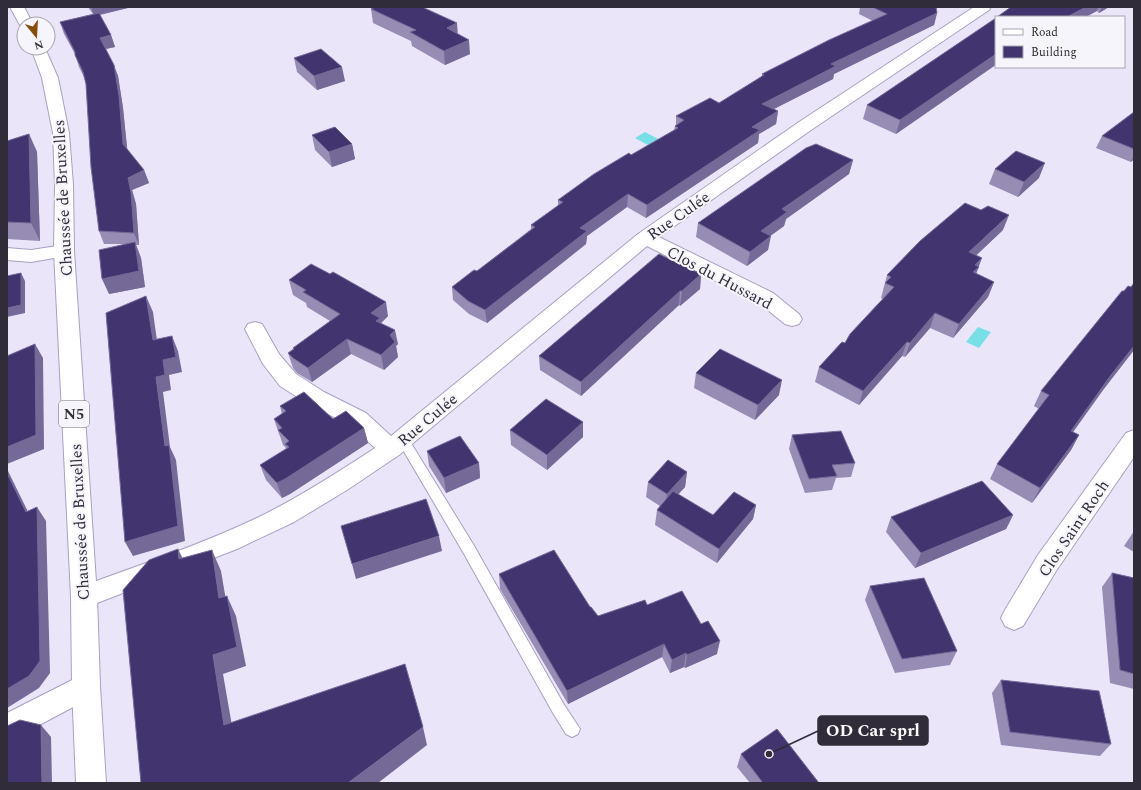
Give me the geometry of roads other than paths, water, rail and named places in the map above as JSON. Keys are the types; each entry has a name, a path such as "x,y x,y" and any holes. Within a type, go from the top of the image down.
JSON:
{"street":[{"path":"17,7 22,16"},
{"name":"Rue Culée","path":"84,596 195,556 248,533 324,493 396,443 645,238 805,126 984,7"},
{"name":"Chaussée de Bruxelles","path":"41,56 50,78 60,124 64,185 64,252 84,596 86,686 91,783"},
{"name":"Clos du Hussard","path":"645,238 766,298 792,318"},
{"path":"7,254 31,256 64,252"},
{"name":"Rue Culée","path":"255,329 271,359 288,380 316,398 358,419 396,443"},
{"name":"Clos Saint Roch","path":"1014,618 1047,563 1134,439"},
{"path":"7,728 86,686"}],"lane":[{"path":"396,443 468,548 558,708 572,729"}],"water":[{"path":"645,132 666,143 655,149 635,138"},
{"path":"978,327 991,332 979,348 966,342"}],"place":[{"name":"OD Car sprl","path":"769,754"}]}
